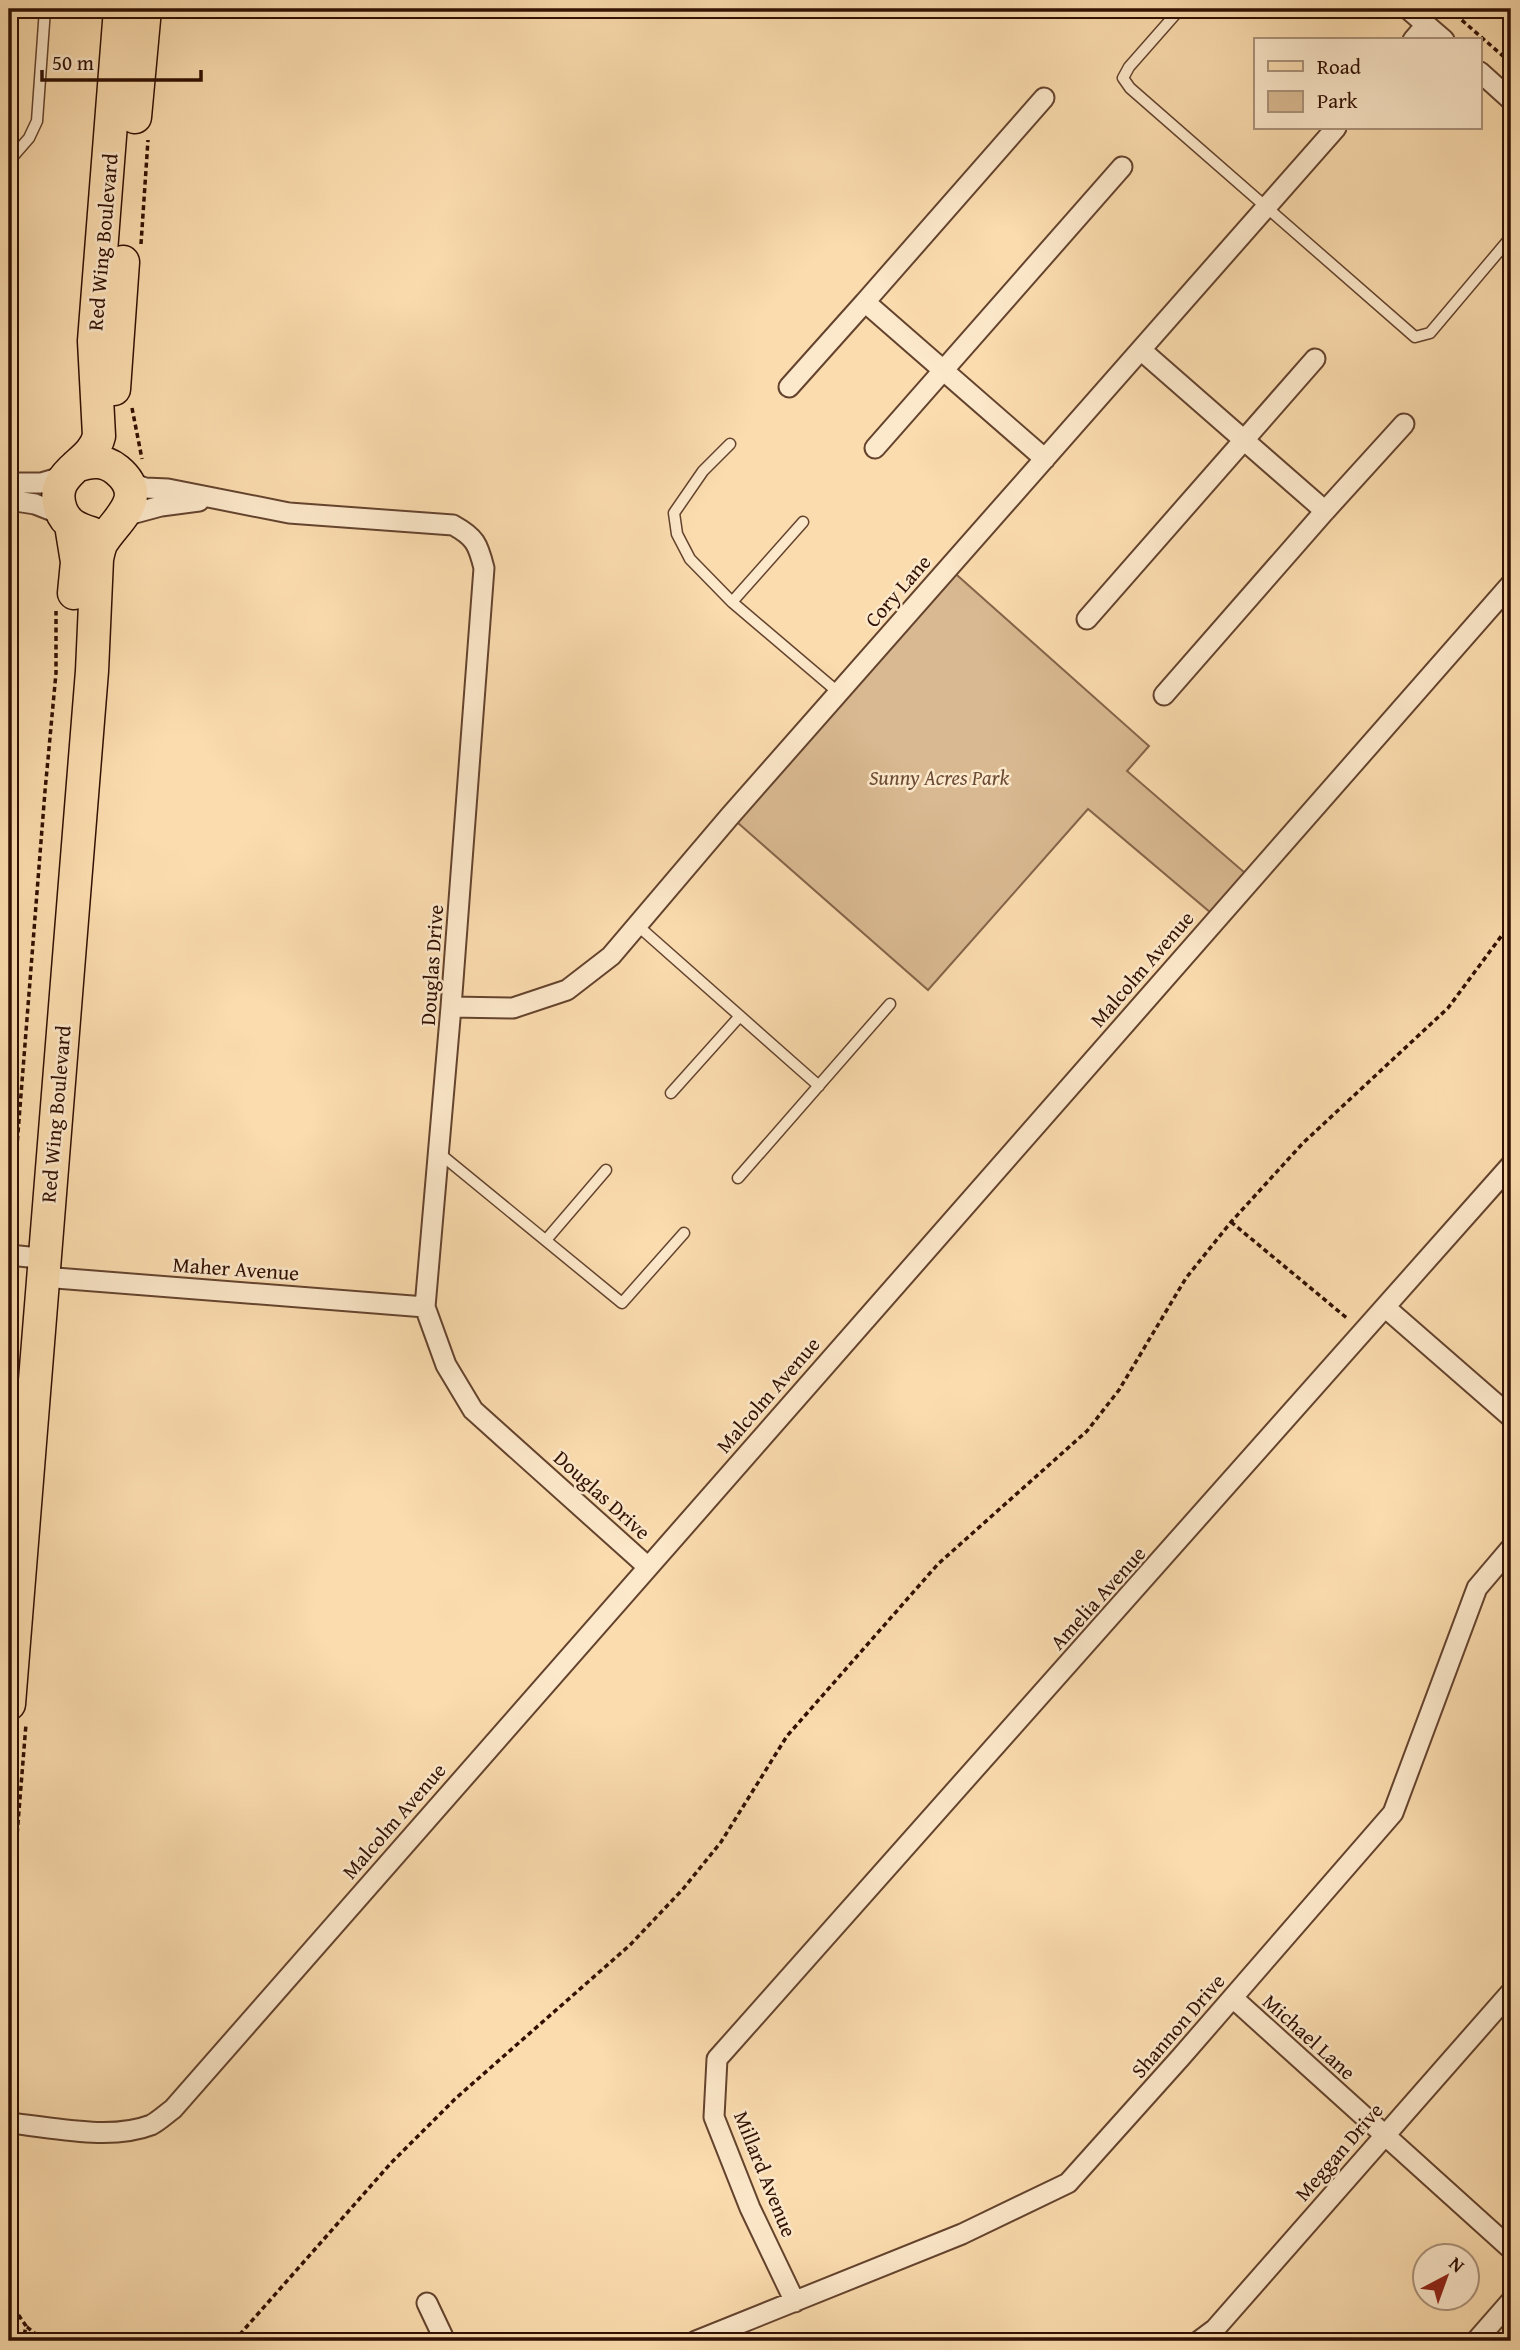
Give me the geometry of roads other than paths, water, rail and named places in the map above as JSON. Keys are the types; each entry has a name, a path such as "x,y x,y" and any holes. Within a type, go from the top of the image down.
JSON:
{"main road":[{"name":"Red Wing Boulevard","path":"9,1478 22,1257 74,635 77,562 67,520 58,500 59,492 70,471 97,446 99,436 94,341 120,9"},
{"name":"Red Wing Boulevard","path":"9,1704 22,1257 92,671 97,559 100,546 118,522 130,499 114,420 113,391 145,9"},
{"path":"70,471 88,462 100,462 112,466 124,477"},
{"path":"67,520 91,533 118,522"}],"street":[{"path":"1408,9 1442,38"},
{"path":"1415,38 1426,25"},
{"path":"1482,74 1511,100"},
{"path":"789,387 1044,98"},
{"name":"Cory Lane","path":"452,1007 513,1008 567,990 611,956 1334,130"},
{"path":"875,448 1122,167"},
{"path":"865,302 1045,459"},
{"path":"1141,350 1325,511"},
{"path":"1087,619 1315,359"},
{"path":"1164,695 1404,424"},
{"path":"9,483 41,483 70,471"},
{"name":"Douglas Drive","path":"124,477 145,488 168,489 289,513 453,525 469,534 479,547 484,568 452,1007 425,1307 446,1364 473,1410 648,1567"},
{"path":"9,500 35,504 67,520"},
{"name":"Douglas Drive","path":"118,522 161,506 221,500"},
{"name":"Malcolm Avenue","path":"9,2123 104,2132 131,2131 154,2124 173,2109 1511,583"},
{"name":"Amelia Avenue","path":"717,2059 1511,1165"},
{"name":"Maher Avenue","path":"22,1257 425,1307"},
{"path":"1386,1308 1511,1417"},
{"name":"Shannon Drive","path":"696,2341 962,2234 1069,2183 1393,1813 1477,1588 1511,1548"},
{"name":"Meggan Drive","path":"1199,2341 1215,2329 1511,1992"},
{"name":"Michael Lane","path":"1233,1998 1511,2249"},
{"name":"Millard Avenue","path":"717,2059 714,2117 750,2208 795,2302"},
{"path":"1476,2341 1511,2301"},
{"path":"426,2303 445,2341"}],"lane":[{"path":"9,161 29,138 37,121 45,9"},
{"path":"1180,9 1129,66 1123,78 1130,88 1415,337 1430,333 1511,237"},
{"path":"9,255 12,260 9,283"},
{"path":"730,444 703,471 674,513 677,534 690,559 732,602 839,693"},
{"path":"732,602 803,522"},
{"path":"637,925 819,1086"},
{"path":"738,1178 890,1004"},
{"path":"671,1093 740,1016"},
{"path":"439,1152 622,1303 684,1233"},
{"path":"546,1240 606,1170"}],"park label":[{"name":"Sunny Acres Park","path":"939,778"}]}
